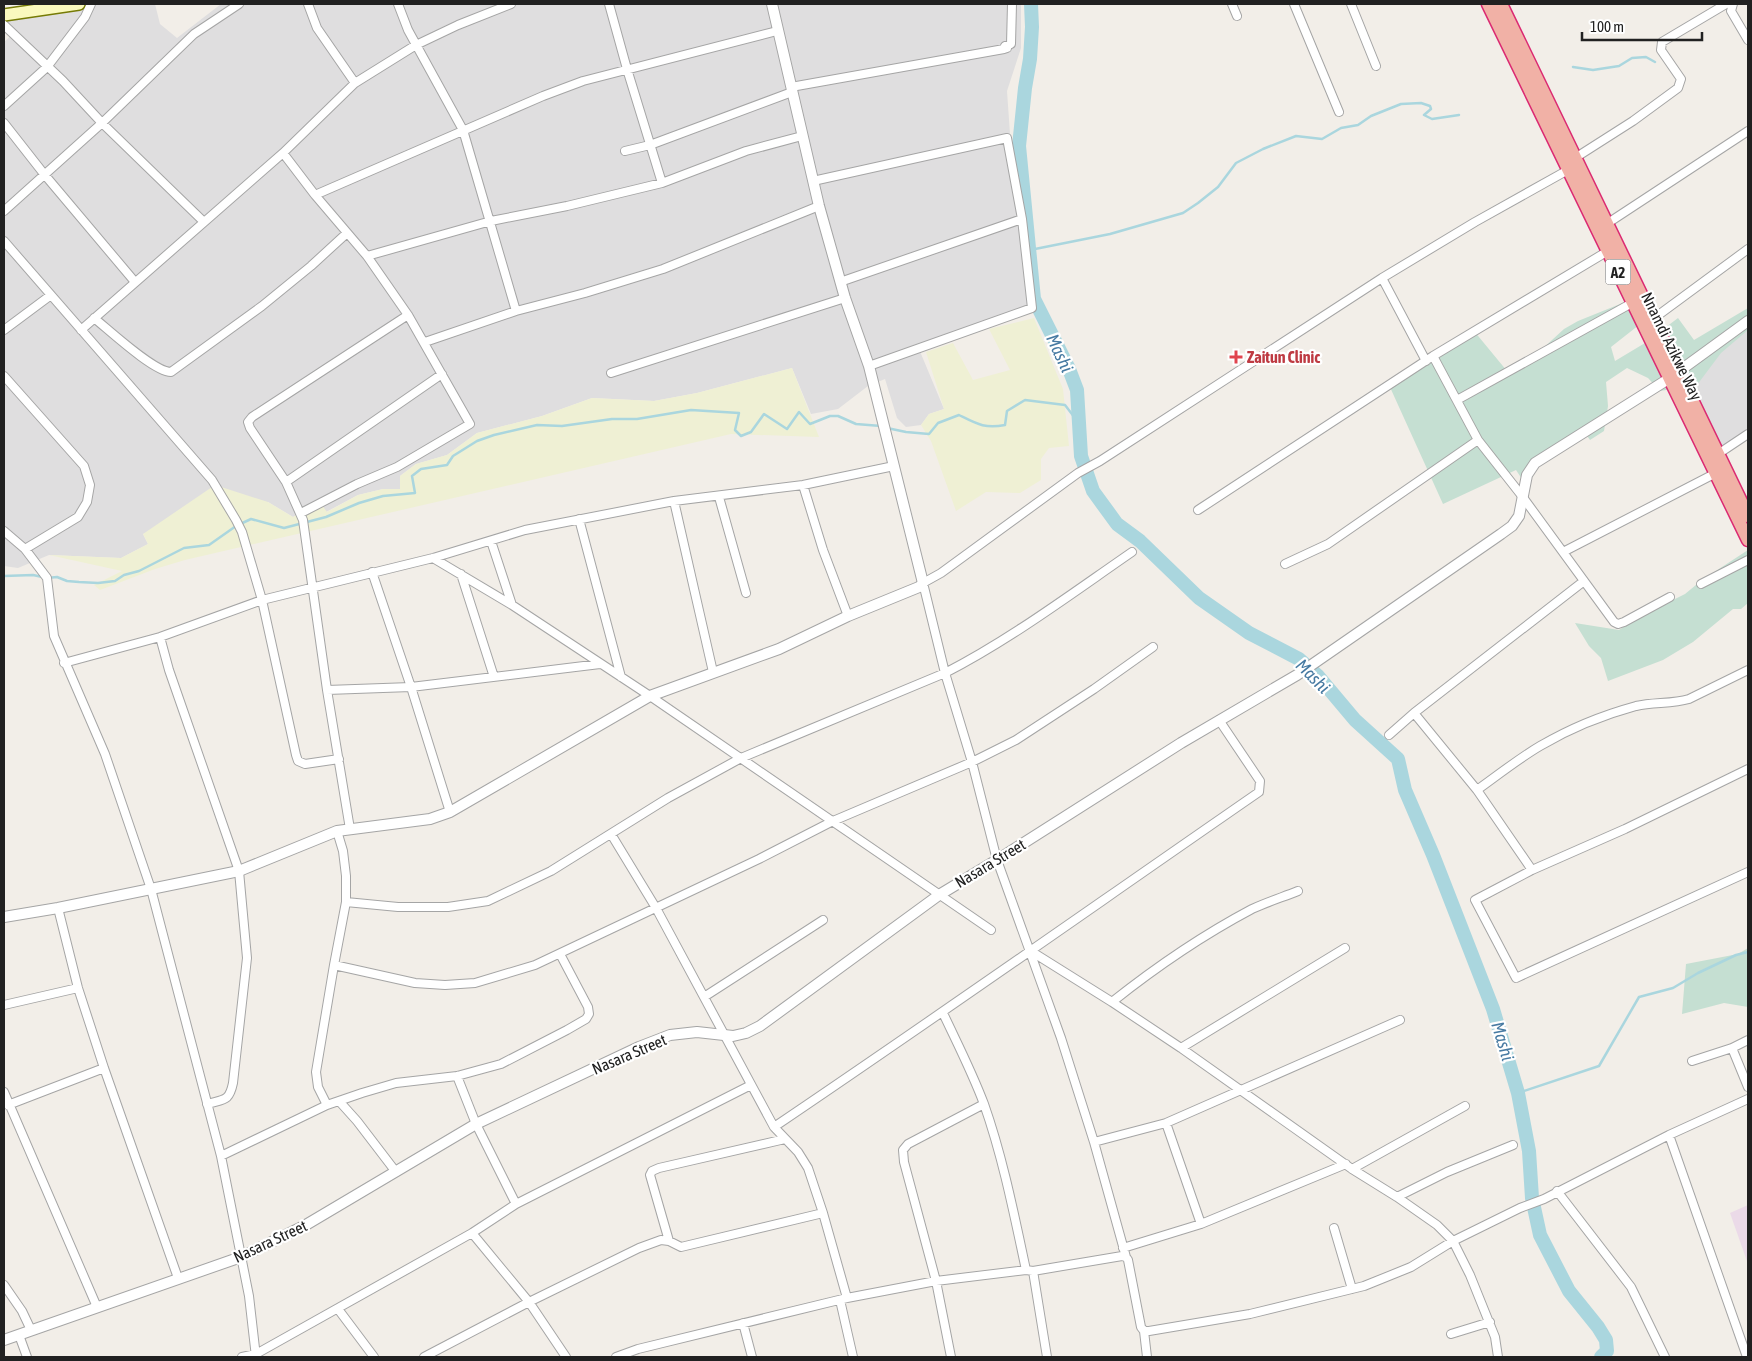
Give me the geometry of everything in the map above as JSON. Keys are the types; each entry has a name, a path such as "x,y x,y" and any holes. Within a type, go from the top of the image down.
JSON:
{"highway":[{"name":"Nnamdi Azikwe Way","path":"1488,4 1632,303 1718,454 1748,516"},
{"name":"Nnamdi Azikwe Way","path":"1500,4 1653,319 1674,375 1716,473 1748,540"}],"main road":[{"path":"4,15 79,4"}],"street":[{"path":"4,106 47,67 85,17 91,4"},
{"path":"4,211 102,123 194,34 239,4"},
{"path":"308,4 318,28 354,83"},
{"path":"398,4 408,30 463,130 516,311"},
{"path":"80,330 283,153 354,83 416,45 458,24 511,4"},
{"path":"609,4 662,183"},
{"path":"772,4 819,206 840,282 869,366 884,420 945,673 972,762 997,860 1061,1038 1094,1142 1126,1257 1141,1326 1144,1331 1147,1357"},
{"path":"625,151 650,145 792,90 1007,48 1005,46 1011,44 1012,4"},
{"path":"1232,4 1237,16"},
{"path":"1294,4 1339,112"},
{"path":"1351,4 1376,66"},
{"path":"1575,158 1633,121 1678,88 1681,79 1661,50 1662,42 1726,4"},
{"path":"1733,4 1731,11 1748,40"},
{"path":"4,25 63,81 102,123 204,222"},
{"path":"315,195 463,130 583,81 777,31"},
{"path":"4,123 44,174 135,282"},
{"path":"1608,223 1748,131"},
{"path":"366,256 491,221 567,206 662,183 746,151 802,136"},
{"path":"813,181 1007,138 1022,219 1032,308 869,366"},
{"path":"283,153 366,256 408,315 470,421 469,425 397,467 357,484 301,513"},
{"path":"4,917 58,908 239,871 337,831 430,819 450,812 650,696 779,649 848,616 920,587 1078,473 1100,461 1382,278 1475,222 1568,170"},
{"path":"425,342 516,311 585,293 663,269 819,206"},
{"path":"840,282 1022,219"},
{"path":"94,318 154,366 166,372 171,372 262,306 311,266 347,233"},
{"path":"4,241 212,480 242,532 262,600 298,761 305,764 339,759"},
{"path":"1653,319 1748,249"},
{"path":"1198,510 1433,356 1608,251"},
{"path":"1382,278 1426,361"},
{"path":"4,330 51,295"},
{"path":"611,373 845,298"},
{"path":"1457,400 1632,303"},
{"path":"350,829 301,513 286,482 250,428 248,422 252,417 408,315"},
{"name":"Nasara Street","path":"4,1340 241,1257 304,1226 476,1124 639,1047 670,1036 697,1032 724,1036 746,1033 760,1026 939,895 1219,720 1297,675 1512,526 1519,516 1526,475 1535,463 1674,375 1748,321"},
{"path":"1433,356 1478,440 1522,496 1614,622 1618,624 1624,622 1670,597"},
{"path":"286,482 442,374"},
{"path":"4,376 84,466 90,485 87,502 78,517 25,549"},
{"path":"1718,454 1748,434"},
{"path":"1285,564 1328,544 1478,440"},
{"path":"64,663 160,636 262,600 433,558 525,530 674,501 719,497 803,485 894,466"},
{"path":"1563,552 1716,473"},
{"path":"803,485 823,550 848,616"},
{"path":"719,497 746,593"},
{"path":"674,501 713,672"},
{"path":"579,519 621,677"},
{"path":"4,531 25,549 47,578 54,636 64,663 105,754 151,889 220,1156 249,1296 256,1355"},
{"path":"491,541 512,605"},
{"path":"346,902 398,907 448,907 488,901 551,871 668,798 741,758 945,673 1003,640 1132,552"},
{"path":"433,558 512,605 650,696 991,930"},
{"path":"1701,584 1748,560"},
{"path":"372,572 411,687 450,812"},
{"path":"461,574 494,677"},
{"path":"1389,735 1414,713 1584,581"},
{"path":"160,636 169,670 239,871 247,958 233,1084 231,1095 207,1104"},
{"path":"334,965 415,983 445,986 475,982 535,965 759,859 833,821 972,762 1016,740 1094,690 1153,647"},
{"path":"327,690 411,687 600,664"},
{"path":"1477,790 1540,746 1581,726 1636,706 1651,703 1681,702 1748,670"},
{"path":"1414,713 1477,790 1532,870"},
{"path":"774,1127 943,1013 1029,950 1259,792 1260,781 1219,720"},
{"path":"1748,769 1625,829 1532,870 1475,900 1516,978 1748,872"},
{"path":"327,1105 318,1087 316,1072 346,902 346,876 343,851 337,831"},
{"path":"611,834 656,908 774,1127 798,1152 808,1168 824,1214 844,1299 853,1357"},
{"path":"1112,1002 1145,976 1187,948 1253,909 1298,891"},
{"path":"58,908 78,988 178,1278"},
{"path":"704,998 823,920"},
{"path":"1181,1048 1345,948"},
{"path":"1029,950 1181,1048 1349,1166 1437,1225 1453,1242 1470,1275 1490,1322 1495,1337 1498,1357"},
{"path":"220,1156 339,1101 396,1083 457,1076 502,1064 586,1018 589,1014 588,1006 560,954"},
{"path":"4,1005 78,988"},
{"path":"943,1013 984,1104 1007,1181 1030,1271 1047,1357"},
{"path":"1094,1142 1166,1123 1400,1020"},
{"path":"1692,1061 1732,1048 1748,1040"},
{"path":"1732,1048 1748,1087"},
{"path":"8,1105 104,1068"},
{"path":"457,1076 476,1124 516,1204"},
{"path":"242,1357 256,1355 472,1233 516,1204 751,1085"},
{"path":"4,1092 97,1307"},
{"path":"1144,1331 1250,1314 1364,1286 1411,1267 1453,1242 1520,1208 1544,1199 1669,1135 1748,1099"},
{"path":"339,1101 357,1121 396,1172"},
{"path":"951,1357 936,1280 902,1150 908,1144 984,1104"},
{"path":"1123,1248 1201,1224 1349,1166 1465,1106"},
{"path":"1166,1123 1201,1224"},
{"path":"1669,1135 1748,1357"},
{"path":"669,1241 650,1176 652,1171 785,1139"},
{"path":"1397,1197 1448,1172 1514,1145"},
{"path":"1557,1191 1631,1287 1665,1357"},
{"path":"424,1357 530,1302 640,1248 662,1240 681,1247 824,1214"},
{"path":"1334,1228 1352,1289"},
{"path":"472,1233 530,1302 566,1357"},
{"path":"616,1357 638,1349 743,1322 936,1280 1030,1271 1126,1257"},
{"path":"4,1285 22,1311 31,1330"},
{"path":"338,1309 374,1357"},
{"path":"743,1322 752,1357"},
{"path":"1451,1334 1490,1322"},
{"path":"19,1334 27,1357"},
{"path":"638,1349 642,1357"}],"shaded area":[{"path":"96,4 155,4 160,24 177,38 221,4 1021,4 1021,48 1007,91 1010,134 1036,308 919,349 944,409 929,414 921,425 906,427 897,418 885,379 868,386 838,409 811,414 792,368 697,393 654,401 592,398 542,416 477,433 447,455 416,464 400,476 401,489 383,489 358,495 326,512 319,501 293,517 268,502 143,534 148,544 121,558 49,555 18,568 4,566 4,42 14,33 4,19"},
{"path":"1748,325 1748,431 1722,447 1684,370"},
{"path":"1748,1205 1748,1264 1730,1213"}],"green space":[{"path":"1645,294 1658,310 1611,347 1615,361 1645,343 1678,318 1694,340 1748,308 1748,330 1721,353 1697,385 1660,391 1648,378 1627,368 1606,382 1608,406 1604,431 1590,440 1585,433 1522,479 1516,470 1443,504 1389,385 1474,331 1507,371 1528,362 1564,329 1578,321"},
{"path":"1034,318 1063,389 1069,446 1049,448 1041,459 1041,480 1020,493 986,492 956,511 931,441 921,425 929,414 944,409 926,352 953,343 973,380 1010,370 989,329"},
{"path":"792,368 819,437 731,434 185,560 100,590 94,585 122,571 49,555 121,558 148,544 143,534 215,485 268,502 293,517 319,501 327,512 358,495 383,489 400,489 400,476 416,464 447,455 477,433 542,416 592,398 654,401 697,393"},
{"path":"1748,550 1748,603 1741,609 1733,609 1693,642 1663,660 1608,681 1601,658 1589,646 1575,623 1619,630 1637,618 1685,594 1702,580"},
{"path":"1748,948 1748,1007 1724,1003 1682,1014 1686,964 1738,954"}],"waterway":[{"name":"Mashi","path":"1031,4 1030,59 1019,146 1034,299 1069,369 1077,390 1081,456 1093,491 1117,524 1140,541 1199,598 1249,633 1299,659 1318,676 1355,720 1398,759 1405,790 1433,855 1493,1009 1518,1093 1529,1151 1532,1198 1540,1235 1569,1291 1606,1340 1607,1351 1601,1357"},
{"path":"1573,67 1593,70 1619,66 1632,58 1646,57 1655,62"},
{"path":"1030,250 1110,234 1183,213 1218,187 1236,163 1263,149 1296,136 1322,139 1341,128 1358,125 1371,116 1401,104 1421,103 1430,106 1431,109 1424,115 1432,119 1459,115"},
{"path":"887,428 929,434 938,423 959,415 981,425 1005,425 1007,411 1025,400 1065,405 1078,422"},
{"path":"4,576 33,575 47,578 57,577 67,581 98,583 115,581 124,575 139,571 184,548 209,545 236,526 251,519 284,528 326,517 359,503 383,496 415,493 412,476 421,469 447,465 453,456 477,441 537,425 562,426 612,419 637,419 691,410 739,413 735,430 741,436 751,432 764,414 787,429 799,412 810,424 830,416 838,416 856,424 881,426"},
{"path":"1518,1093 1599,1066 1639,997 1673,988 1698,973 1736,955 1748,952"}],"place":[{"name":"Zaitun Clinic","path":"1236,357"}]}
